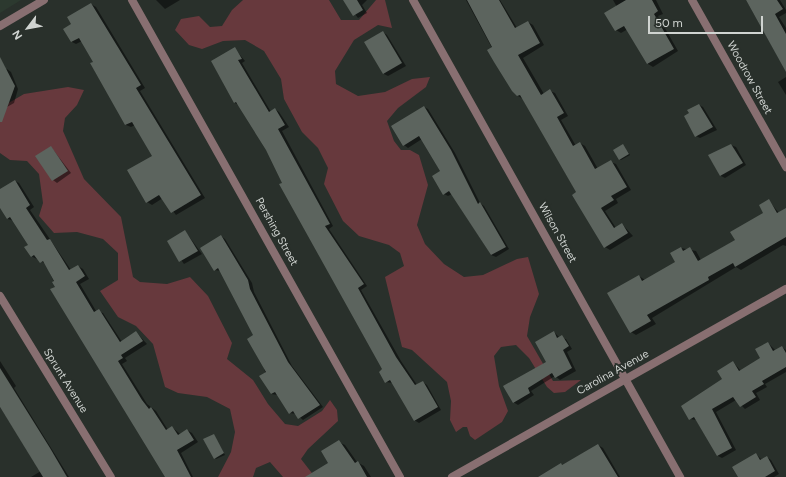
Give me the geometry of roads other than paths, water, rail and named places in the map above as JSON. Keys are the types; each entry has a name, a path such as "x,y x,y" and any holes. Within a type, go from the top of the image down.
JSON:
{"street":[{"path":"0,26 44,0"},
{"name":"Pershing Street","path":"132,0 400,477"},
{"name":"Wilson Street","path":"413,0 680,477"},
{"name":"Woodrow Street","path":"692,0 786,166"},
{"name":"Carolina Avenue","path":"452,477 786,289"},
{"name":"Sprunt Avenue","path":"0,296 111,477"}]}
